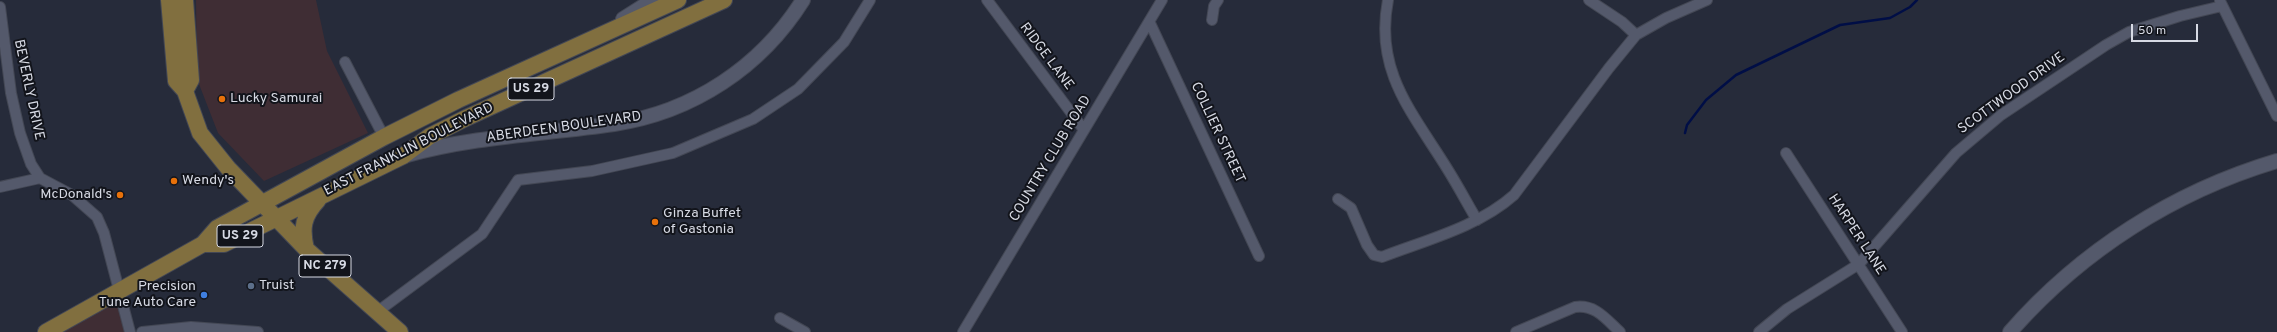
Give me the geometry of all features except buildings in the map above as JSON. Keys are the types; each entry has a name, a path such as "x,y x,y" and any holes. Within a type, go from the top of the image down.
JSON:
{"main road":[{"path":"169,0 175,74 178,85 185,91 191,80 185,0"},
{"path":"586,42 653,0"},
{"name":"EAST FRANKLIN BOULEVARD","path":"46,332 204,244 217,228 384,137 458,100 678,0"},
{"name":"EAST FRANKLIN BOULEVARD","path":"204,244 224,244 403,156 430,136 466,118 724,0"},
{"name":"ABERDEEN BOULEVARD","path":"403,156 424,150 502,136 615,124 676,108 725,82 742,68 776,36 803,0"},
{"name":"NC 279","path":"185,91 193,117 206,142 261,204 306,249 400,332"},
{"path":"2010,332 2040,298 2072,270 2129,228 2198,190 2234,175 2277,161"},
{"path":"306,249 302,232 304,219 311,207 322,195"}],"street":[{"path":"377,312 482,234 518,180 592,171 634,163 673,153 753,120 803,84 844,42 870,0"},
{"name":"RIDGE LANE","path":"987,0 1084,130"},
{"name":"COUNTRY CLUB ROAD","path":"964,332 1084,130 1150,23 1162,0"},
{"path":"1212,20 1214,6 1218,0"},
{"path":"1388,0 1385,44 1401,95 1449,170 1477,220"},
{"path":"1589,0 1622,22 1636,35"},
{"path":"1338,199 1351,208 1367,245 1374,255 1382,257 1477,220 1498,209 1514,195 1609,68 1636,35 1666,18 1707,0"},
{"path":"2221,3 2277,116"},
{"name":"SCOTTWOOD DRIVE","path":"1760,332 1787,309 1859,264 1956,153 2001,115 2106,45 2129,32 2221,3"},
{"name":"BEVERLY DRIVE","path":"0,7 7,72 20,133 31,164 40,178"},
{"name":"COLLIER STREET","path":"1150,23 1260,256"},
{"path":"345,62 384,137"},
{"name":"HARPER LANE","path":"1786,153 1902,332"},
{"path":"0,187 40,178 72,195 97,218 104,233 130,332"},
{"path":"1516,332 1575,307 1584,306 1597,311 1620,332"},
{"path":"780,318 805,332"},
{"path":"142,332 191,328 258,332"}],"shaded area":[{"path":"196,0 316,0 327,51 368,133 264,181 218,133 197,79"},
{"path":"119,291 130,332 46,332"}],"waterway":[{"path":"1685,133 1687,125 1706,100 1736,75 1840,25 1890,18 1910,7 1917,0"}],"place":[{"name":"Lucky Samurai","path":"222,99"},
{"name":"Wendy's","path":"174,181"},
{"name":"McDonald's","path":"120,195"},
{"name":"Ginza Buffet of Gastonia","path":"655,222"},
{"name":"Truist","path":"251,286"},
{"name":"Precision Tune Auto Care","path":"204,295"}]}
